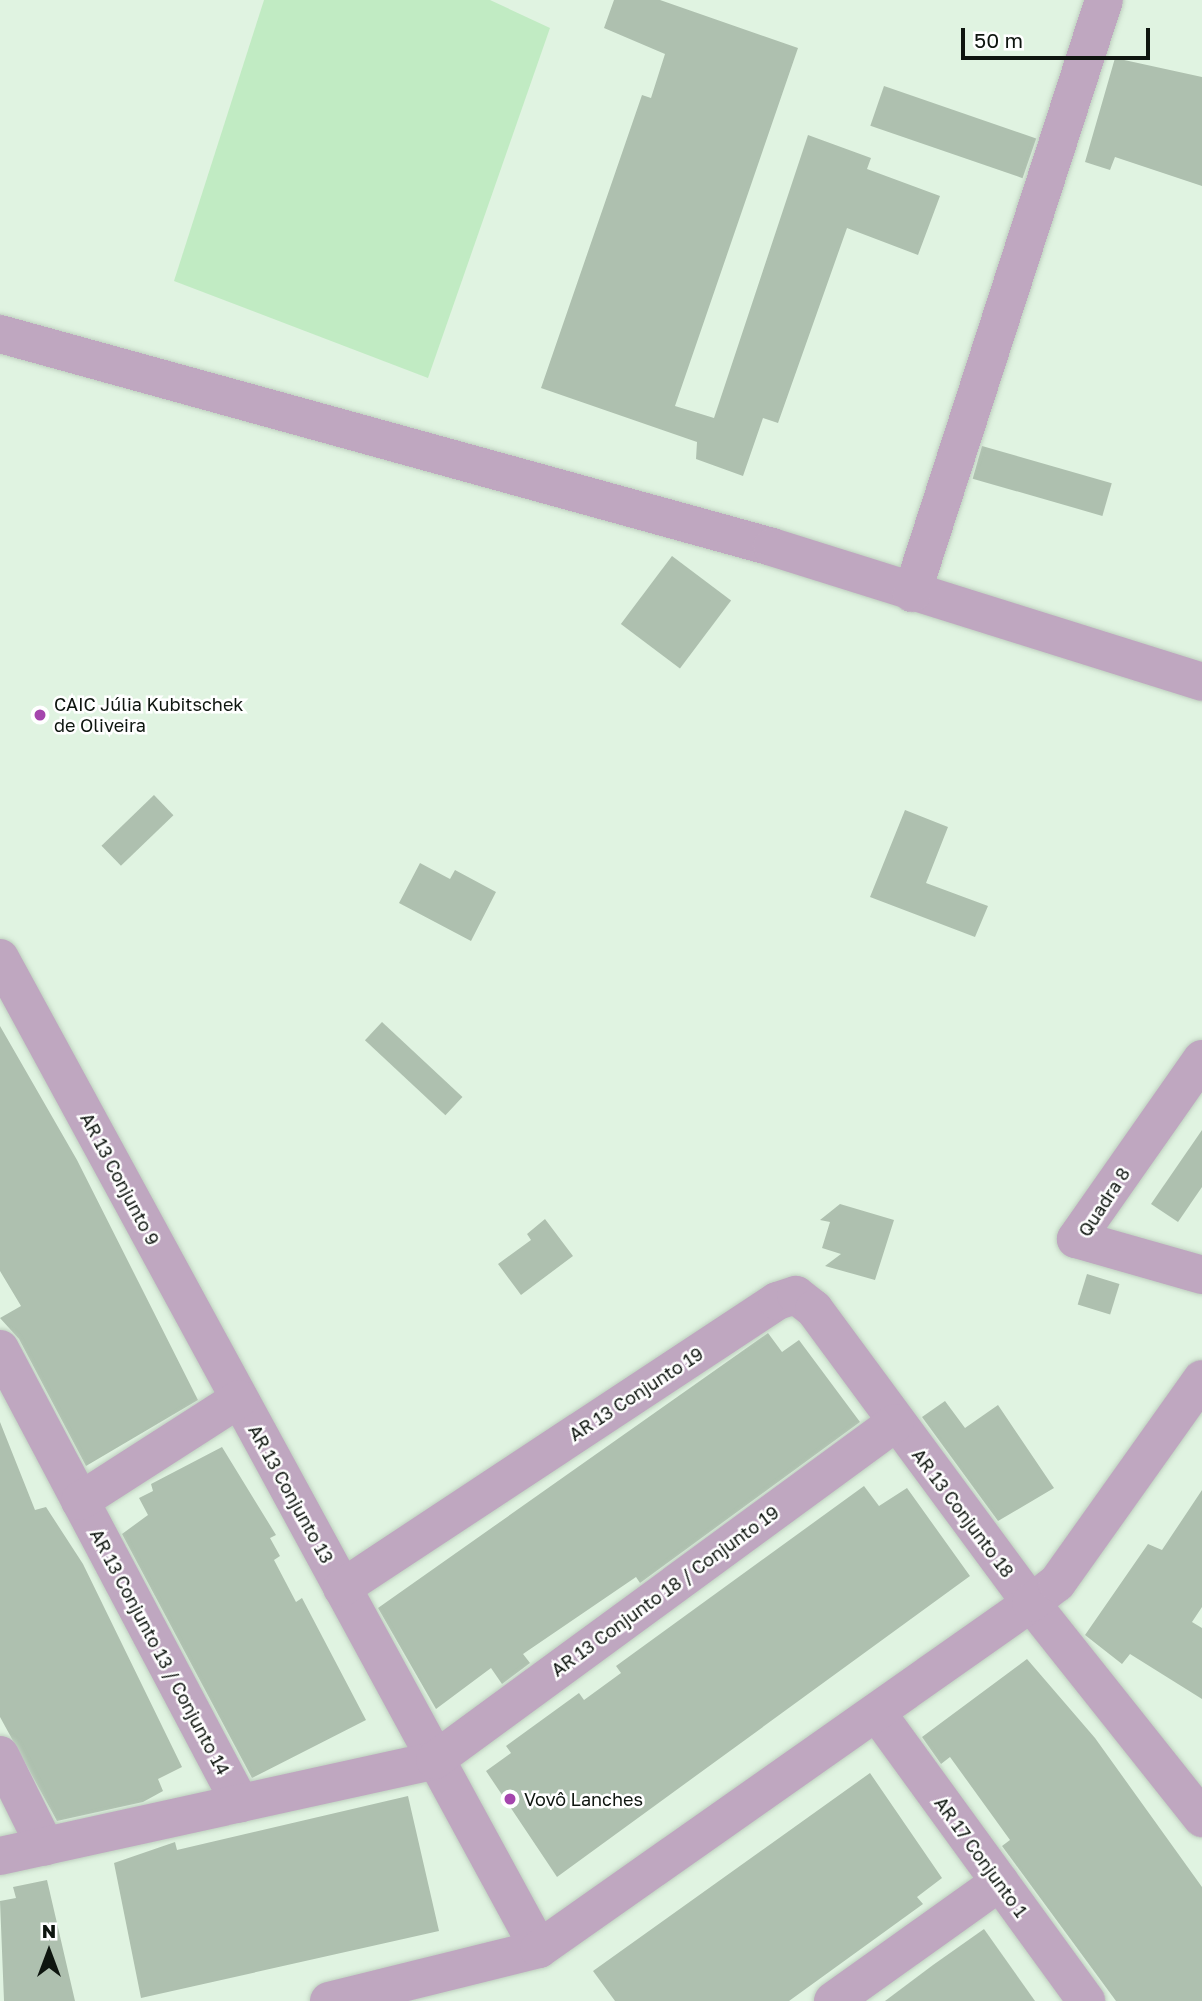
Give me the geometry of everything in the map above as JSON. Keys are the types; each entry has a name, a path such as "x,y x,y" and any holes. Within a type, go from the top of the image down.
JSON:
{"street":[{"path":"912,593 1104,0"},
{"path":"0,334 772,547 1202,682"},
{"name":"AR 13 Conjunto 9","path":"0,958 239,1399"},
{"name":"Quadra 8","path":"1202,1059 1076,1239 1202,1275"},
{"name":"AR 13 Conjunto 19","path":"342,1588 776,1301 796,1295 814,1309 895,1423"},
{"name":"AR 13 Conjunto 13 / Conjunto 14","path":"4,1366 80,1501 240,1803"},
{"path":"328,2001 539,1949 877,1713 1057,1583 1202,1378"},
{"path":"80,1501 239,1399"},
{"name":"AR 13 Conjunto 13","path":"239,1399 539,1949"},
{"name":"AR 13 Conjunto 18","path":"895,1423 1031,1603"},
{"name":"AR 13 Conjunto 18 / Conjunto 19","path":"435,1760 895,1423"},
{"path":"1031,1603 1199,1803"},
{"name":"AR 17 Conjunto 1","path":"877,1713 1086,2001"},
{"path":"0,1755 45,1846"},
{"path":"0,1856 435,1760"},
{"path":"837,2000 1000,1882"}],"green space":[{"path":"264,0 490,0 550,28 428,378 174,281"}],"building":[{"path":"614,0 660,0 798,48 675,406 714,418 808,135 871,158 867,169 940,196 918,255 847,228 778,423 763,418 743,476 696,459 697,442 541,388 642,95 651,98 665,54 604,28"},
{"path":"1115,58 1202,77 1202,186 1115,157 1110,170 1085,162"},
{"path":"884,86 1036,138 1023,178 870,126"},
{"path":"982,446 1112,483 1102,516 973,479"},
{"path":"672,556 731,601 680,668 621,624"},
{"path":"154,795 173,815 121,866 101,846"},
{"path":"905,810 948,827 926,883 988,906 975,937 870,897"},
{"path":"420,863 450,879 455,870 496,892 471,941 399,903"},
{"path":"382,1022 462,1097 445,1115 365,1040"},
{"path":"0,1026 77,1160 198,1400 86,1466 19,1339 0,1318 21,1306 0,1271"},
{"path":"1202,1130 1202,1187 1178,1222 1151,1204"},
{"path":"840,1204 894,1220 875,1280 825,1266 841,1254 822,1248 830,1222 820,1220"},
{"path":"545,1219 573,1256 521,1295 498,1264 531,1240 527,1234"},
{"path":"1087,1274 1120,1284 1110,1315 1078,1305"},
{"path":"768,1333 782,1352 799,1340 860,1422 640,1583 636,1577 523,1654 530,1663 502,1684 491,1668 436,1709 378,1608"},
{"path":"945,1401 965,1428 998,1405 1054,1488 998,1521 922,1417"},
{"path":"0,1422 35,1510 46,1507 83,1564 182,1767 158,1779 163,1791 143,1802 57,1821 0,1717"},
{"path":"222,1447 276,1535 270,1538 280,1556 274,1560 296,1602 302,1598 366,1720 252,1778 122,1534 148,1515 139,1498 153,1491 151,1484"},
{"path":"864,1486 879,1506 907,1488 970,1576 557,1877 486,1771 511,1753 506,1746 579,1693 584,1700 621,1673 616,1666"},
{"path":"1202,1490 1202,1607 1192,1622 1202,1628 1202,1699 1130,1654 1122,1664 1085,1635 1148,1544 1162,1550"},
{"path":"1027,1659 1095,1738 1202,1887 1202,2001 1116,2001 1002,1846 1010,1840 950,1757 941,1764 922,1737"},
{"path":"870,1773 942,1878 917,1897 923,1904 789,2001 615,2001 593,1971"},
{"path":"408,1796 439,1931 141,1998 114,1863 175,1842 177,1850"},
{"path":"47,1880 75,2001 4,2001 0,1901 16,1898 13,1887"},
{"path":"984,1929 1035,2001 885,2001 933,1965"}],"place":[{"name":"CAIC Júlia Kubitschek de Oliveira","path":"40,715"},
{"name":"Vovô Lanches","path":"510,1799"}]}
